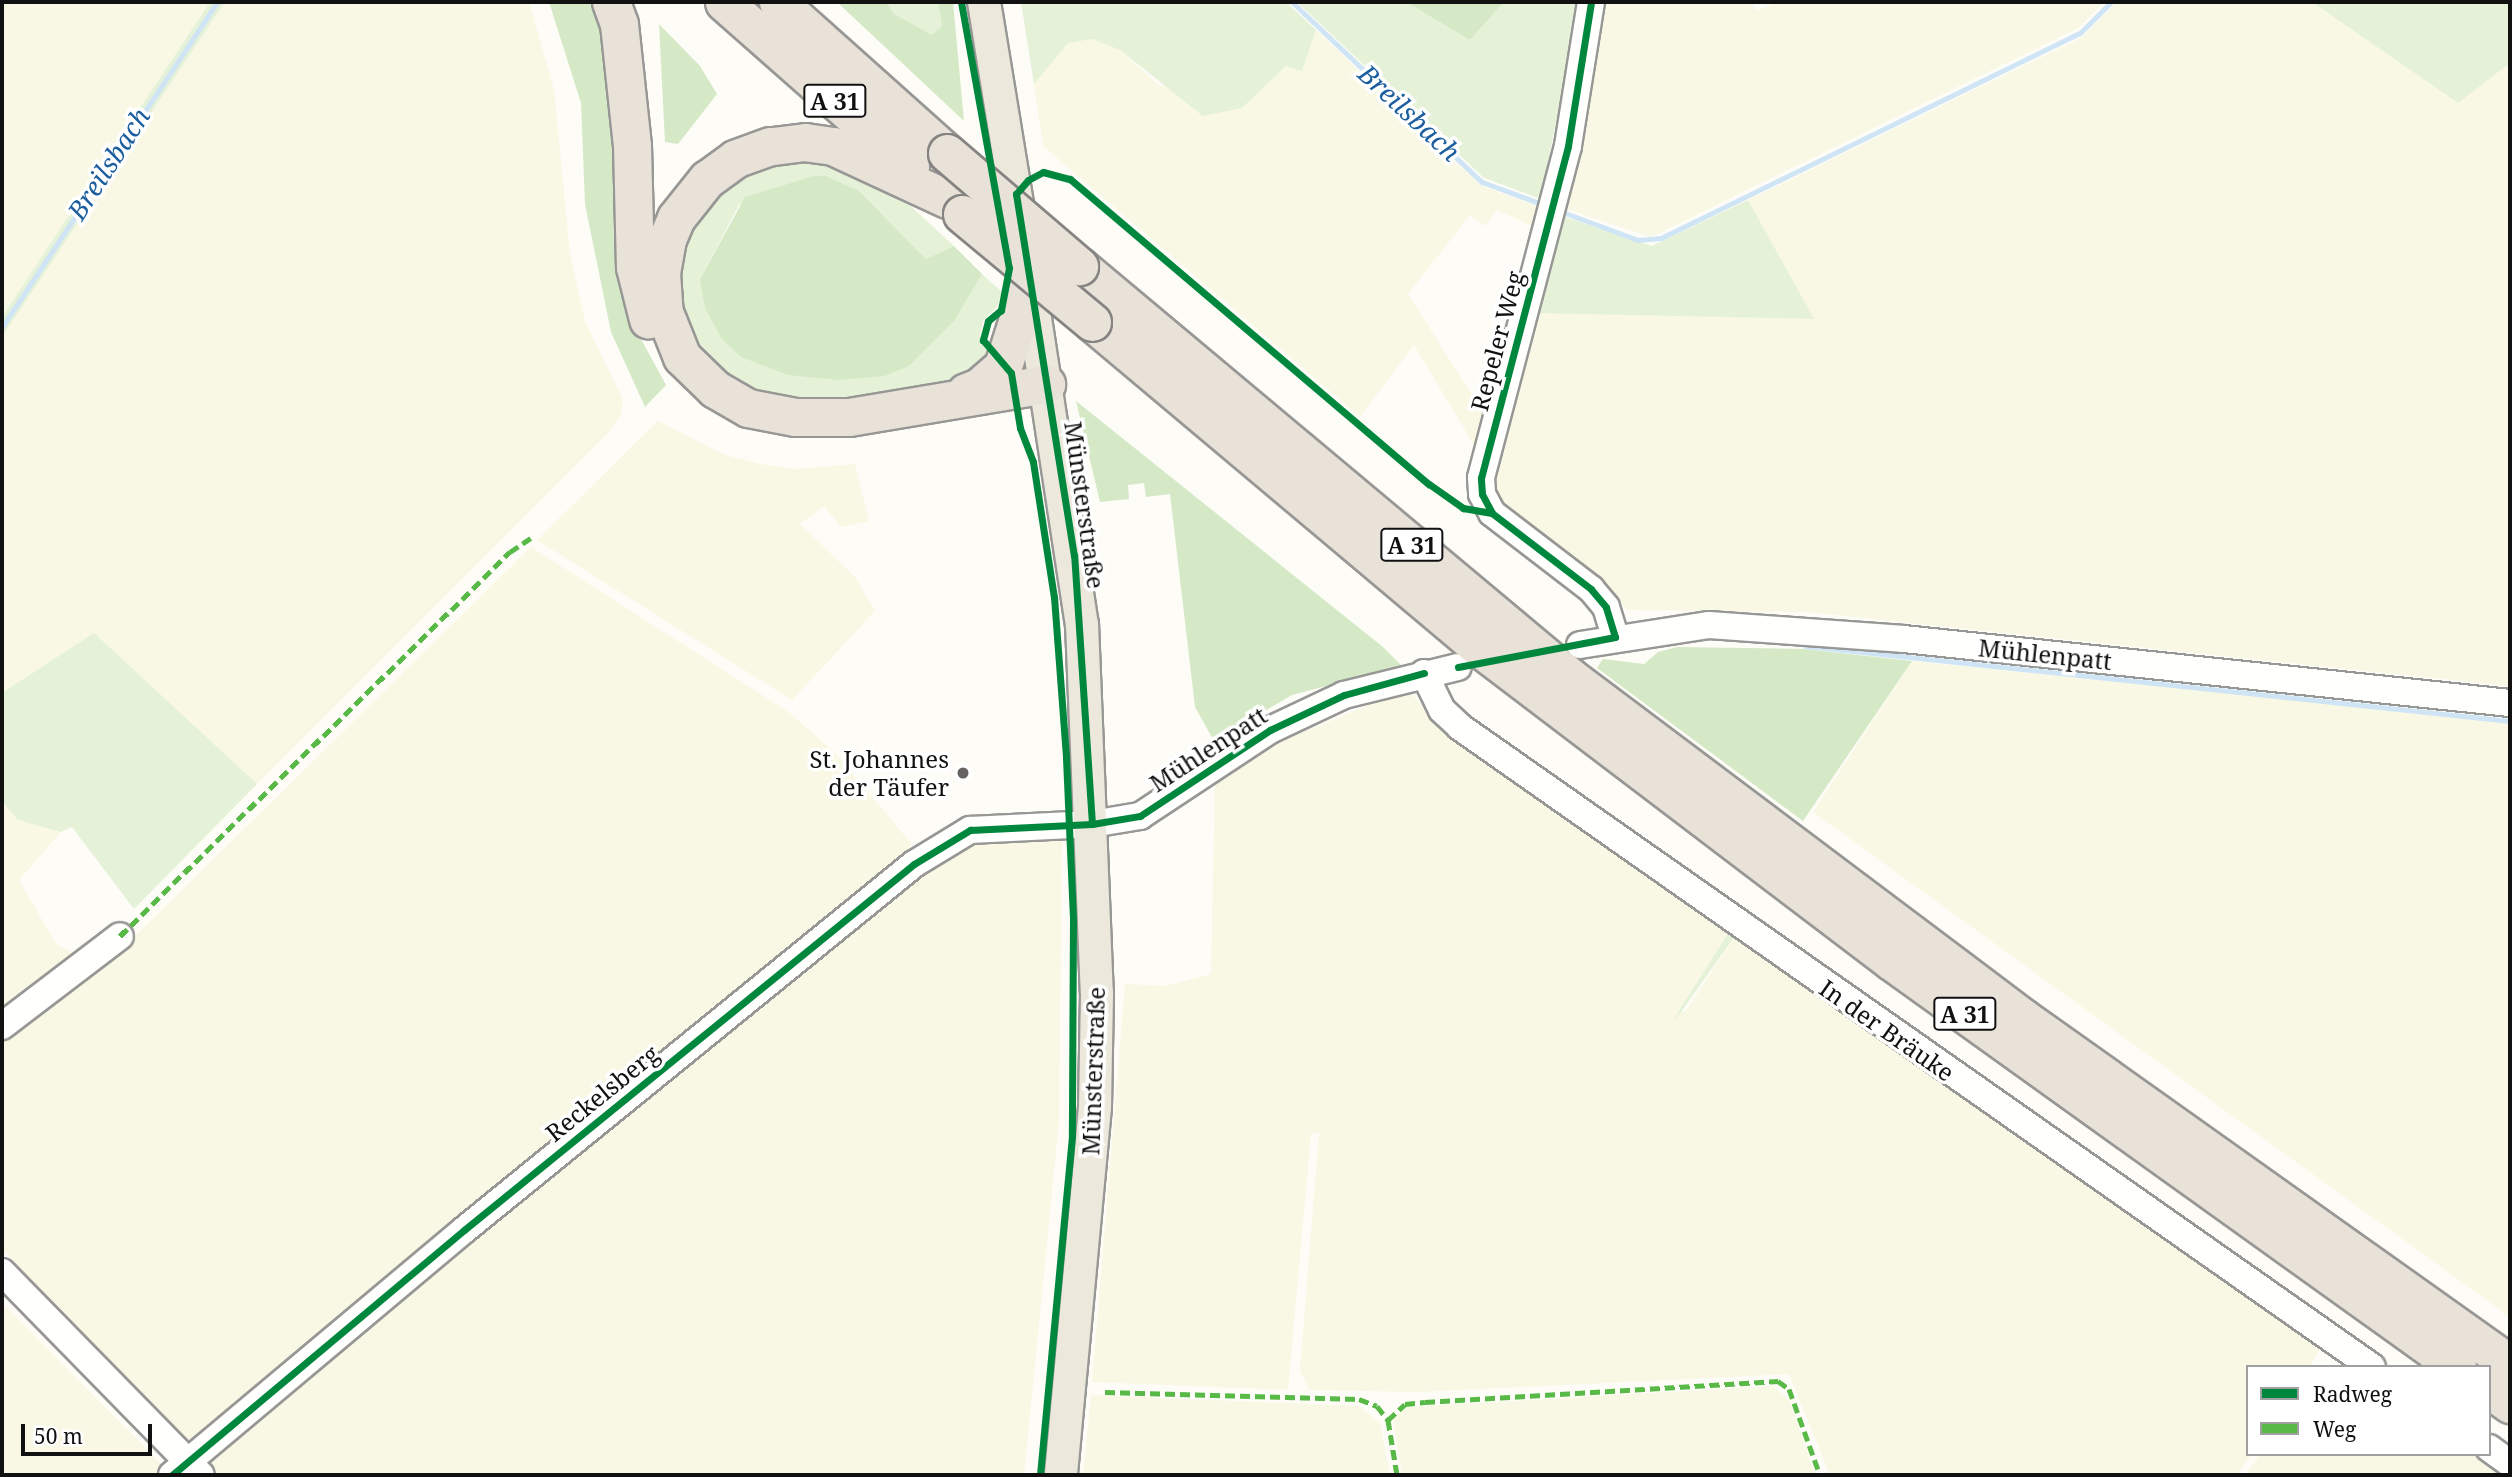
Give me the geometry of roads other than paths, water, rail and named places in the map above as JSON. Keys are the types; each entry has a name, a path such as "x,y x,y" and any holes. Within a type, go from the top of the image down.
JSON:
{"highway":[{"path":"611,2 618,24 632,145 635,267 652,334 666,366 687,392 729,422 779,439 841,439 1016,410 1049,396"},
{"name":"A 31","path":"724,2 955,206 1482,650 1891,961 2454,1365"},
{"name":"A 31","path":"778,2 1079,266 1570,677 2022,1017 2510,1364"},
{"path":"815,2 939,146"},
{"path":"955,206 833,146 804,142 770,146 735,159 707,178 676,218 661,273 664,312 682,358 715,389 748,408 795,417 849,417 935,402 1049,396"},
{"path":"935,402 979,387 1003,366 1030,281"},
{"path":"2491,1390 2510,1404"}],"main road":[{"name":"Münsterstraße","path":"985,2 1049,396 1082,624 1092,824 1095,1108 1062,1475"}],"street":[{"name":"Repeler Weg","path":"1591,2 1568,146 1481,478 1482,494 1492,513 1591,589 1606,607 1615,637"},
{"name":"Mühlenpatt","path":"1580,645 1615,637 1709,625 1904,639 2510,703"},
{"name":"Mühlenpatt","path":"1092,824 1140,817 1270,730 1344,695 1423,673 1458,667"},
{"name":"In der Bräuke","path":"1423,673 1442,710 1460,727 2369,1365"},
{"name":"Reckelsberg","path":"187,1471 914,864 970,830 1092,824"},
{"path":"2,1026 120,936"},
{"path":"2,1272 187,1471"},
{"path":"2491,1449 2510,1462"}],"waterway":[{"name":"Breilsbach","path":"2,327 217,2"},
{"name":"Breilsbach","path":"1292,2 1482,182 1539,203"},
{"path":"1565,213 1638,240 1661,238 2080,33 2111,2"},
{"path":"1805,646 2510,721"}],"place":[{"name":"St. Johannes der Täufer","path":"963,773"}]}
